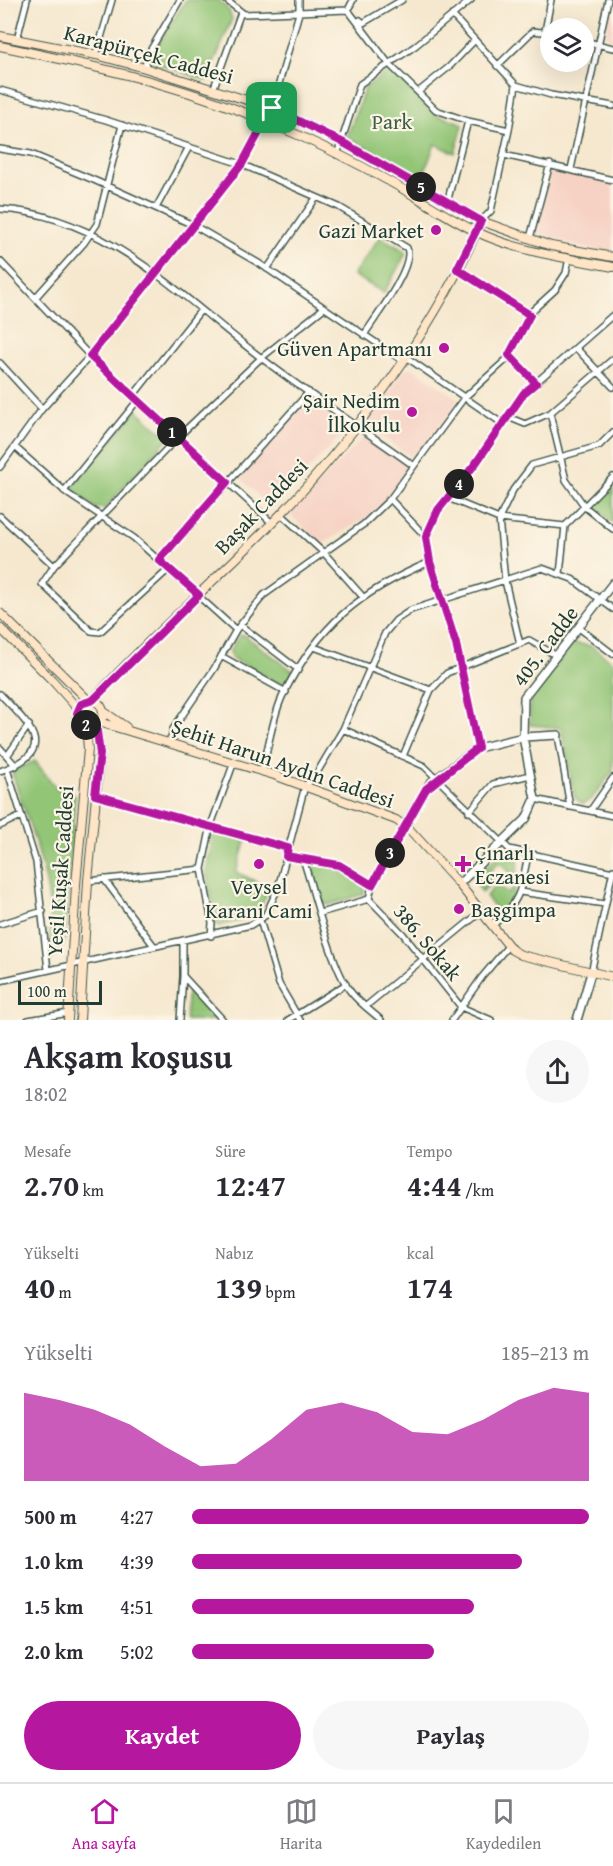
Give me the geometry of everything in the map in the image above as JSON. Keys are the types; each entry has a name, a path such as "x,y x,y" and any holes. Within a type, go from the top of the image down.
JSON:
{"main road":[{"name":"Karapürçek Caddesi","path":"0,36 96,55 272,108 342,142 481,221 550,246 613,257"},
{"name":"Karapürçek Caddesi","path":"0,46 90,64 179,88 264,120 338,155 477,232 526,250 613,267"},
{"name":"Başak Caddesi","path":"90,700 281,514 356,424 405,359 457,269 481,221"},
{"path":"0,613 90,700 100,704 103,711 98,723 100,754 88,881 80,1020"},
{"path":"0,628 78,709 78,717 86,725 98,723"},
{"path":"78,709 90,700"},
{"name":"Şehit Harun Aydın Caddesi","path":"103,711 132,731"},
{"name":"Şehit Harun Aydın Caddesi","path":"98,723 132,731 262,771 405,825 482,911 508,946 521,955 613,977"},
{"name":"Yeşil Kuşak Caddesi","path":"68,1017 88,742 86,725"}],"street":[{"path":"17,39 27,0"},
{"path":"96,55 112,0"},
{"path":"145,68 147,56 180,0"},
{"path":"226,0 242,12 348,10 363,23 402,0"},
{"path":"1,463 42,410 90,356 242,164 272,108 299,12 299,0"},
{"path":"348,10 353,0"},
{"path":"338,155 360,84 471,0"},
{"path":"549,18 551,0"},
{"path":"571,169 608,0"},
{"path":"348,10 389,64 436,111 509,130"},
{"path":"213,90 242,12"},
{"path":"452,15 516,85 613,106"},
{"path":"497,66 533,31 540,31"},
{"path":"418,92 449,67 475,40"},
{"path":"594,44 613,48"},
{"path":"481,221 491,211 509,130 516,85"},
{"path":"0,90 122,125 242,164 339,207 407,248 410,254 391,294 364,335"},
{"path":"447,203 468,121"},
{"path":"36,297 91,234 97,224 122,125"},
{"path":"156,208 189,147"},
{"path":"0,148 31,154 107,185 193,225 267,269 364,335 405,359 503,424"},
{"path":"504,155 613,180"},
{"path":"530,238 550,164"},
{"path":"267,269 316,198"},
{"path":"0,208 59,218 156,272 261,358 414,466"},
{"path":"170,743 173,729 238,627 264,595 325,554 390,499 464,398 509,355 530,315 555,290 566,273 569,258"},
{"path":"0,261 90,356 272,523"},
{"path":"457,269 530,315"},
{"path":"169,569 100,632 91,631 42,584 54,566 178,437 261,358 324,308"},
{"path":"64,491 201,310"},
{"path":"478,748 444,601 430,562 426,537 438,510 524,393 613,315"},
{"path":"576,348 613,387"},
{"path":"509,355 536,383"},
{"path":"508,417 525,424 550,413 613,359"},
{"path":"0,363 42,410"},
{"path":"159,560 309,392"},
{"path":"550,413 566,480 585,507 613,529"},
{"path":"520,644 505,580 499,519 513,490 532,465 599,446 613,432"},
{"path":"15,447 64,491 134,538 238,627 299,670"},
{"path":"560,574 565,526 613,477"},
{"path":"448,498 499,519 565,526"},
{"path":"390,499 426,537"},
{"path":"281,514 325,554 363,597"},
{"path":"0,516 54,566"},
{"path":"262,771 286,692 330,626 363,597 389,579 430,562"},
{"path":"0,981 48,970 71,968 154,946 211,936 251,925 265,916 278,888 305,786 315,776 342,729 385,633 396,620 411,610 542,568 572,579 613,609"},
{"name":"405. Cadde","path":"535,799 523,737 524,697 613,584"},
{"path":"579,628 613,654"},
{"path":"403,756 431,690 447,672 529,640 557,656"},
{"path":"314,647 431,690"},
{"path":"221,656 286,692"},
{"path":"0,694 29,725 34,748 32,755 16,766 0,771"},
{"path":"7,756 29,725"},
{"path":"342,729 424,766 509,849 613,872 591,973 576,1020"},
{"path":"321,913 369,899 372,885 422,795 436,779 478,748 523,737 558,735 570,807"},
{"path":"0,748 16,766"},
{"path":"211,936 212,923 202,869 211,825 234,762"},
{"path":"7,769 36,862 48,970"},
{"path":"469,812 493,784 530,775"},
{"path":"590,811 613,778"},
{"path":"95,795 288,848"},
{"path":"459,884 526,819 535,799 613,816"},
{"path":"0,826 21,816"},
{"path":"493,925 512,909 520,892 528,855"},
{"path":"286,856 339,865 372,885"},
{"path":"303,859 346,984 350,992 381,1020"},
{"path":"88,881 202,869"},
{"path":"104,879 154,946"},
{"path":"520,892 605,904"},
{"name":"386. Sokak","path":"369,899 422,958 461,1007"},
{"path":"366,1006 482,911"},
{"path":"0,924 43,912"},
{"path":"260,920 279,984 298,1018"},
{"path":"180,1020 183,940"},
{"path":"452,1020 482,977 508,946"},
{"path":"183,976 223,1020"},
{"path":"288,1020 298,1018 346,984"},
{"path":"461,1007 490,1020"},
{"path":"28,1020 68,1017"}],"shaded area":[{"path":"613,0 613,42 605,34"},
{"path":"551,169 613,183 613,254 582,248 535,232"},
{"name":"Şair Nedim İlkokulu","path":"406,368 412,368 458,398 457,403 415,458 370,429 366,421"},
{"path":"307,398 344,421 342,435 273,505 267,504 240,478 240,472"},
{"path":"368,438 407,465 408,470 383,503 365,519 322,544 291,516 291,511 362,439"}],"green space":[{"path":"186,0 219,0 229,11 232,19 207,80 152,62 152,54"},
{"name":"Park","path":"390,70 437,115 462,123 463,126 455,153 435,144 422,178 347,137 365,88"},
{"path":"380,237 405,251 384,293 353,275"},
{"path":"137,410 168,438 105,508 96,508 71,489"},
{"path":"613,483 613,523 594,507 594,503"},
{"path":"244,635 293,671 286,687 231,658 230,650 239,636"},
{"path":"573,643 591,646 613,662 613,771 591,800 583,804 575,798 561,728 530,725 530,697"},
{"path":"35,761 57,789 75,795 65,940 57,954 51,959 47,957 50,909 47,886 42,863 12,772"},
{"path":"219,830 246,840 236,872 269,888 261,906 252,915 219,926 216,924 206,871 213,835"},
{"path":"501,852 519,860 516,878 499,862 487,874 493,881 482,892 474,879"},
{"path":"312,863 333,867 359,879 364,884 364,894 328,905 321,901 310,867"},
{"path":"497,884 508,894 515,886 513,899 500,911 495,909 486,896"},
{"path":"190,989 218,1020 186,1020 187,994"}],"place":[{"name":"Gazi Market","path":"436,230"},
{"name":"Güven Apartmanı","path":"444,348"},
{"name":"Şair Nedim İlkokulu","path":"412,412"},
{"name":"Veysel Karani Cami","path":"259,864"},
{"name":"Çınarlı Eczanesi","path":"463,864"},
{"name":"Başgimpa","path":"459,909"}],"route":[{"path":"272,108 342,142 481,221 457,269 530,315 509,355 536,383 524,393 476,463 438,510 426,537 430,562 456,644 478,748 430,783 372,885 360,875 339,865 286,856 288,848 95,795 100,754 96,724 86,725 77,713 83,702 93,700 199,595 159,560 227,482 90,356 242,164 272,108"}]}
